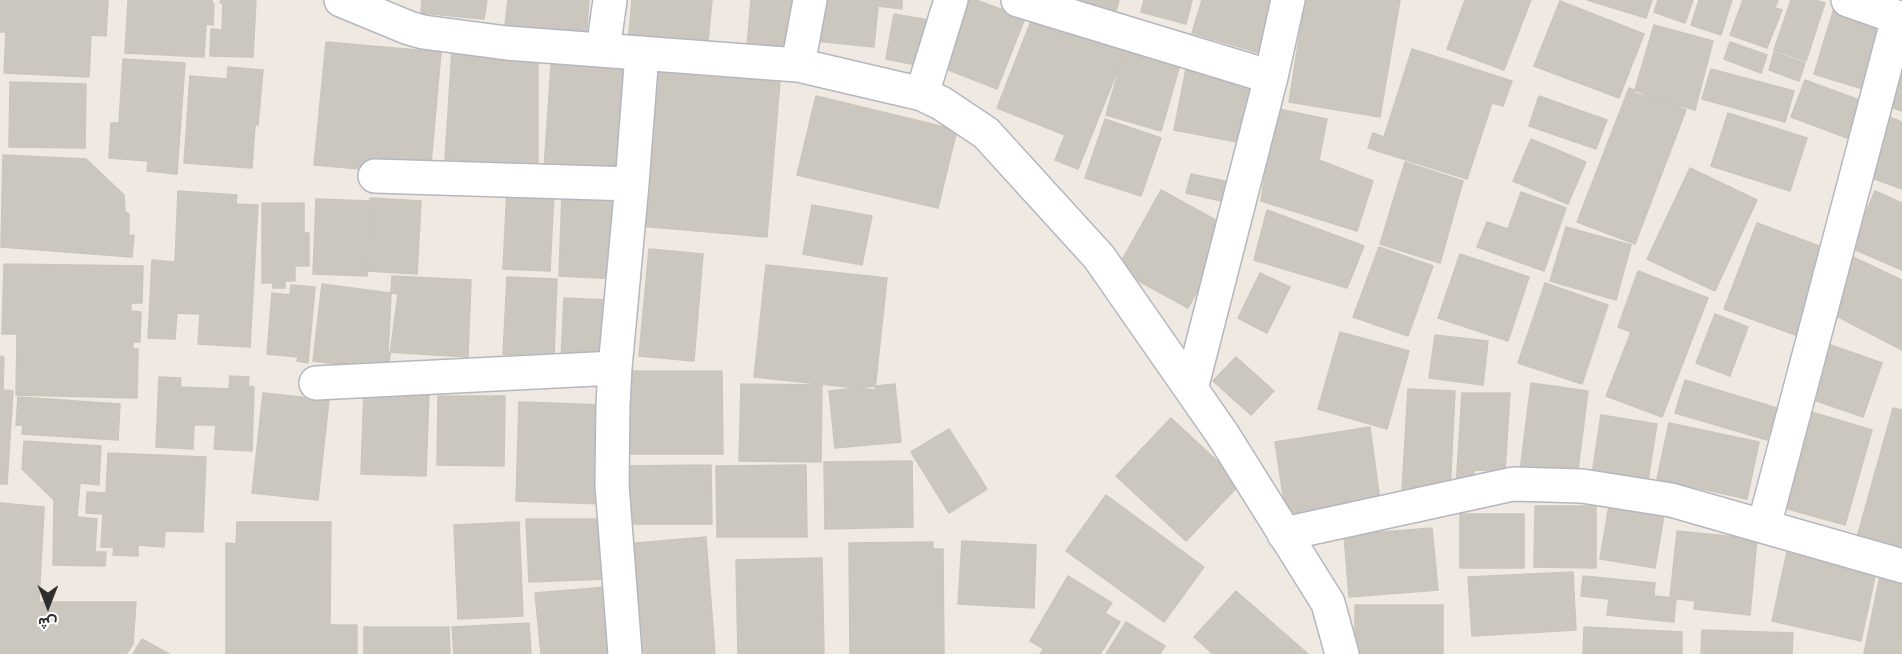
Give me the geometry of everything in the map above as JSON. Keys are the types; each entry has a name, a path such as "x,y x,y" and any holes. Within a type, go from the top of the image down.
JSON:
{"street":[{"path":"341,0 411,14 507,43 798,65 922,94 941,103 986,133 1099,256 1223,435 1328,603 1342,654"},
{"path":"603,50 610,0"},
{"path":"798,65 810,0"},
{"path":"922,94 951,0"},
{"path":"1018,0 1271,77"},
{"path":"1191,389 1271,77 1287,0"},
{"path":"1764,526 1900,18 1848,0"},
{"path":"625,654 612,485 615,368 642,53"},
{"path":"375,176 632,183"},
{"path":"316,383 615,368"},
{"path":"1284,534 1513,484 1581,486 1671,500 1902,566"}],"building":[{"path":"0,0 108,0 106,36 91,35 89,77 4,73 6,32 0,32"},
{"path":"128,0 212,0 214,4 213,25 206,24 204,57 125,53"},
{"path":"221,0 256,0 253,57 210,56 211,29 222,30 223,3 220,3"},
{"path":"422,0 487,0 484,19 421,13"},
{"path":"508,0 589,0 586,42 504,34"},
{"path":"632,0 712,0 707,52 628,45"},
{"path":"751,0 794,0 789,62 746,57"},
{"path":"820,0 902,0 902,9 878,6 874,47 816,41"},
{"path":"967,0 976,0 1025,18 997,89 941,67"},
{"path":"1053,0 1119,0 1113,21"},
{"path":"1144,0 1192,0 1186,24 1141,12"},
{"path":"1202,0 1280,0 1263,54 1192,33"},
{"path":"1305,0 1400,0 1380,117 1289,102"},
{"path":"1465,0 1531,0 1504,70 1447,49"},
{"path":"1587,0 1652,0 1646,18"},
{"path":"1658,0 1693,0 1685,23 1654,12"},
{"path":"1699,0 1732,0 1721,35 1691,25"},
{"path":"1743,0 1778,0 1775,8 1782,10 1767,48 1730,35"},
{"path":"1791,0 1815,0 1825,3 1806,61 1774,50"},
{"path":"1560,1 1644,34 1619,98 1534,66"},
{"path":"1835,5 1887,20 1866,90 1814,74"},
{"path":"894,14 929,20 921,66 886,59"},
{"path":"1033,16 1125,52 1078,169 1055,160 1065,135 997,108"},
{"path":"1654,25 1713,41 1695,110 1634,93"},
{"path":"326,42 441,52 430,175 314,165"},
{"path":"1730,42 1767,55 1761,73 1724,59"},
{"path":"1902,42 1902,111 1882,104"},
{"path":"1125,49 1180,65 1161,131 1106,115"},
{"path":"1412,49 1512,81 1503,106 1492,103 1467,179 1368,148 1373,133 1384,137"},
{"path":"452,50 538,61 538,166 445,159"},
{"path":"552,51 633,56 625,174 544,169"},
{"path":"1774,52 1805,63 1799,81 1769,70"},
{"path":"123,59 185,63 177,174 147,171 148,161 109,158 111,123 119,123"},
{"path":"228,67 263,70 258,125 255,125 252,168 184,163 190,76 227,79"},
{"path":"1186,69 1254,83 1242,143 1174,130"},
{"path":"1711,69 1794,91 1785,122 1702,99"},
{"path":"654,70 780,81 767,237 640,226"},
{"path":"1805,80 1873,105 1858,142 1791,117"},
{"path":"10,82 86,84 85,148 9,147"},
{"path":"1629,88 1686,110 1635,244 1577,222"},
{"path":"816,96 957,130 938,208 797,175"},
{"path":"1539,96 1607,120 1596,149 1529,126"},
{"path":"1274,108 1327,119 1319,160 1373,181 1357,231 1261,201"},
{"path":"1728,113 1807,138 1790,191 1711,166"},
{"path":"1887,116 1902,122 1902,189 1864,175"},
{"path":"1105,119 1161,138 1141,196 1085,178"},
{"path":"1531,139 1586,162 1568,204 1513,181"},
{"path":"3,155 86,159 124,195 125,212 129,214 129,236 134,235 132,257 1,247"},
{"path":"1405,162 1463,181 1440,263 1380,244"},
{"path":"1690,168 1757,200 1715,291 1647,259"},
{"path":"1191,174 1234,183 1230,203 1186,193"},
{"path":"507,188 554,191 550,271 503,269"},
{"path":"1161,190 1232,229 1188,308 1117,269"},
{"path":"178,191 237,195 236,204 258,205 250,347 198,344 200,314 177,313 175,339 148,338 152,260 175,262"},
{"path":"1875,191 1902,203 1902,270 1851,248"},
{"path":"1521,192 1566,208 1544,271 1477,247 1487,222 1508,229"},
{"path":"562,193 623,197 619,279 559,276"},
{"path":"370,198 421,201 417,274 367,271"},
{"path":"316,199 370,201 367,276 313,274"},
{"path":"262,203 304,203 304,233 309,233 309,266 295,266 295,281 285,281 285,288 273,288 273,283 262,283"},
{"path":"812,205 872,216 862,265 803,254"},
{"path":"1267,210 1364,246 1347,288 1254,260"},
{"path":"1757,223 1830,250 1798,336 1724,309"},
{"path":"1566,227 1631,245 1616,300 1550,281"},
{"path":"1379,247 1433,266 1408,336 1353,317"},
{"path":"649,249 703,254 694,361 639,356"},
{"path":"1460,254 1529,277 1508,341 1438,318"},
{"path":"1853,257 1902,280 1902,350 1825,310"},
{"path":"4,264 143,266 142,303 131,303 131,311 141,312 140,342 133,342 133,349 138,349 137,398 16,395 17,334 2,334"},
{"path":"766,265 887,278 875,390 754,377"},
{"path":"1638,271 1708,298 1662,417 1606,396 1631,332 1618,327"},
{"path":"1260,273 1290,287 1267,333 1238,318"},
{"path":"392,276 471,280 468,357 388,352"},
{"path":"507,277 557,279 554,357 503,354"},
{"path":"1545,283 1608,305 1582,384 1518,363"},
{"path":"322,284 398,294 388,370 313,361"},
{"path":"291,285 315,287 308,363 297,361 298,357 267,354 272,293 290,295"},
{"path":"564,298 607,300 604,361 561,359"},
{"path":"1715,314 1748,327 1730,376 1696,363"},
{"path":"1340,332 1409,351 1387,429 1318,409"},
{"path":"1435,335 1488,341 1483,385 1429,378"},
{"path":"1828,344 1882,363 1863,417 1808,398"},
{"path":"0,356 4,357 3,390 13,391 7,484 0,484"},
{"path":"1236,357 1274,391 1251,415 1213,381"},
{"path":"624,371 722,371 723,454 624,454"},
{"path":"230,376 249,377 248,386 254,387 252,451 214,449 216,425 194,425 193,449 156,447 159,377 181,378 180,387 229,389"},
{"path":"1685,380 1777,408 1767,440 1675,413"},
{"path":"1531,383 1588,391 1577,478 1520,471"},
{"path":"741,384 822,385 821,462 739,461"},
{"path":"895,384 901,442 835,448 829,391"},
{"path":"1408,389 1455,391 1450,492 1402,490"},
{"path":"364,391 429,393 426,476 361,474"},
{"path":"263,393 329,400 318,500 252,493"},
{"path":"1462,393 1510,393 1505,471 1474,470 1474,488 1456,488"},
{"path":"438,396 505,396 504,466 437,465"},
{"path":"18,397 120,404 118,440 22,434 23,425 16,425"},
{"path":"519,402 607,405 604,504 516,501"},
{"path":"1893,408 1902,410 1902,551 1856,541"},
{"path":"1805,410 1872,430 1845,525 1777,506"},
{"path":"1601,415 1657,424 1648,481 1592,474"},
{"path":"1171,418 1241,483 1186,541 1116,476"},
{"path":"1669,423 1759,442 1747,499 1657,479"},
{"path":"1370,427 1381,508 1287,522 1275,442"},
{"path":"949,429 987,489 949,513 911,452"},
{"path":"24,441 101,446 99,485 80,483 77,517 97,519 95,552 106,552 105,566 53,565 54,500 22,469"},
{"path":"108,453 206,457 203,532 165,531 164,547 138,545 138,556 113,555 114,547 101,547 103,514 86,513 87,492 106,493"},
{"path":"912,461 913,527 825,529 824,462"},
{"path":"711,465 712,524 622,524 622,466"},
{"path":"806,465 807,537 717,537 716,466"},
{"path":"1106,495 1204,567 1164,622 1066,551"},
{"path":"0,503 44,507 39,602 136,602 133,644 126,654 0,654"},
{"path":"1535,506 1596,506 1596,568 1534,567"},
{"path":"1609,506 1664,515 1655,568 1600,559"},
{"path":"1460,514 1524,514 1524,568 1460,568"},
{"path":"526,519 601,519 606,579 529,582"},
{"path":"237,522 331,522 330,625 357,625 357,654 226,654 226,543 236,544"},
{"path":"519,522 523,616 458,619 454,525"},
{"path":"1432,528 1438,590 1349,597 1344,535"},
{"path":"1677,531 1757,539 1750,615 1694,609 1695,601 1670,598"},
{"path":"706,537 715,654 633,654 625,544"},
{"path":"962,541 1036,545 1034,608 958,604"},
{"path":"933,542 933,549 943,549 944,654 850,654 849,543"},
{"path":"1788,547 1877,567 1861,641 1772,621"},
{"path":"822,558 824,654 738,654 736,560"},
{"path":"1573,572 1576,630 1472,636 1468,577"},
{"path":"1068,576 1112,603 1105,613 1120,622 1100,654 1040,654 1044,649 1030,641"},
{"path":"1583,576 1655,583 1654,596 1676,598 1674,622 1607,615 1609,599 1581,596"},
{"path":"1880,576 1902,581 1901,654 1864,654"},
{"path":"607,587 613,654 541,654 535,593"},
{"path":"1236,591 1308,654 1213,654 1194,637"},
{"path":"1355,605 1443,605 1443,654 1355,654"},
{"path":"1126,622 1165,646 1160,654 1106,654"},
{"path":"529,623 531,654 454,654 452,627"},
{"path":"364,627 449,627 450,654 364,654"},
{"path":"1584,627 1682,632 1682,654 1583,654"},
{"path":"1702,630 1793,633 1792,654 1701,654"},
{"path":"142,639 169,654 133,654"}]}
